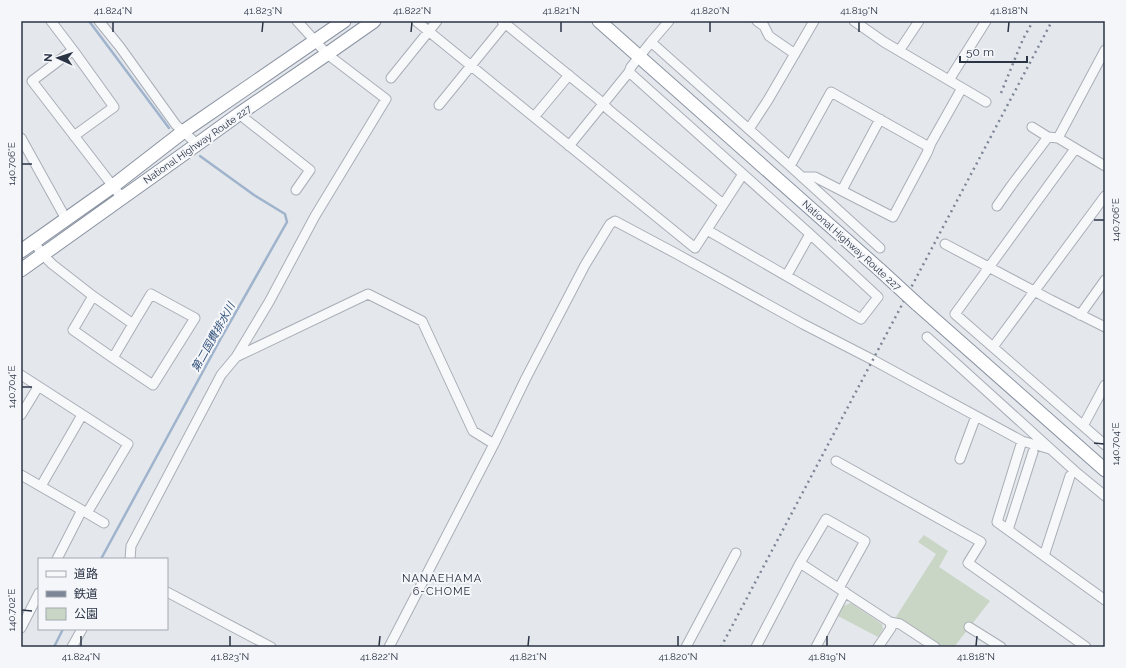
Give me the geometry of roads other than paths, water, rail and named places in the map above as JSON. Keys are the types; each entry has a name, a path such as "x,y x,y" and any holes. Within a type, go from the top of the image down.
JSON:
{"highway":[{"name":"National Highway Route 227","path":"21,251 113,186 184,131 344,21"},
{"name":"National Highway Route 227","path":"21,270 239,114 374,21"},
{"name":"National Highway Route 227","path":"599,21 1105,470"}],"street":[{"path":"51,21 114,107 74,136"},
{"path":"99,21 120,47 176,125 197,144"},
{"path":"130,558 131,546 222,375 236,357 269,302 315,216 386,99 328,54 297,21"},
{"path":"416,21 696,248 743,174"},
{"path":"391,78 437,21"},
{"path":"569,146 669,21"},
{"path":"756,21 764,26 769,36 795,54"},
{"path":"749,129 768,100 814,21"},
{"path":"854,21 899,52 986,102"},
{"path":"899,52 919,21"},
{"path":"949,80 986,21"},
{"path":"439,105 503,23 569,75 723,204"},
{"path":"651,42 880,248"},
{"path":"73,50 32,81 122,198"},
{"path":"1058,138 1105,50"},
{"path":"629,72 878,297 861,319 707,230"},
{"path":"534,117 569,75"},
{"path":"802,177 815,177 893,217 927,153 929,146 962,88"},
{"path":"790,166 831,92 929,146"},
{"path":"239,114 310,170 296,190"},
{"path":"842,190 880,119"},
{"path":"1032,127 1048,137 1058,138 1105,166"},
{"path":"997,206 1048,137"},
{"path":"21,138 66,219"},
{"path":"1076,149 955,314 1105,445"},
{"path":"994,347 1105,196"},
{"path":"389,647 588,260 610,224 615,222 1022,441 1050,449"},
{"path":"787,275 810,234"},
{"path":"34,242 43,255 52,264 93,296 133,324"},
{"path":"945,244 988,268 1105,327"},
{"path":"1080,315 1105,280"},
{"path":"93,296 73,330 113,358 154,385 195,318 151,294 113,358"},
{"path":"236,357 368,294 422,321 473,431 494,444"},
{"path":"927,337 1076,473 1105,496"},
{"path":"21,375 128,444 84,512 58,558"},
{"path":"1083,426 1105,385"},
{"path":"21,416 38,386"},
{"path":"41,486 82,415"},
{"path":"960,458 976,416"},
{"path":"1022,441 997,522 1105,600"},
{"path":"1008,530 1033,452"},
{"path":"836,461 981,542 968,563 1086,647"},
{"path":"21,475 104,523"},
{"path":"1044,556 1070,476"},
{"path":"756,647 800,563 826,519 865,541 816,647"},
{"path":"686,647 736,553"},
{"path":"800,563 890,622 900,624 935,647"},
{"path":"168,593 271,647"},
{"path":"21,628 38,595"},
{"path":"878,647 891,628 890,622"},
{"path":"969,627 1001,647"},
{"path":"72,647 81,630"}],"waterway":[{"name":"第二国費排水川","path":"89,21 169,128"},
{"name":"第二国費排水川","path":"102,558 220,340 287,222 285,214 254,195 200,156"},
{"name":"第二国費排水川","path":"54,647 62,630"}],"railway":[{"path":"1001,93 1023,39 1033,21"},
{"path":"721,647 1052,21"}],"district":[{"name":"NANAEHAMA 6-CHOME","path":"442,584"}]}
